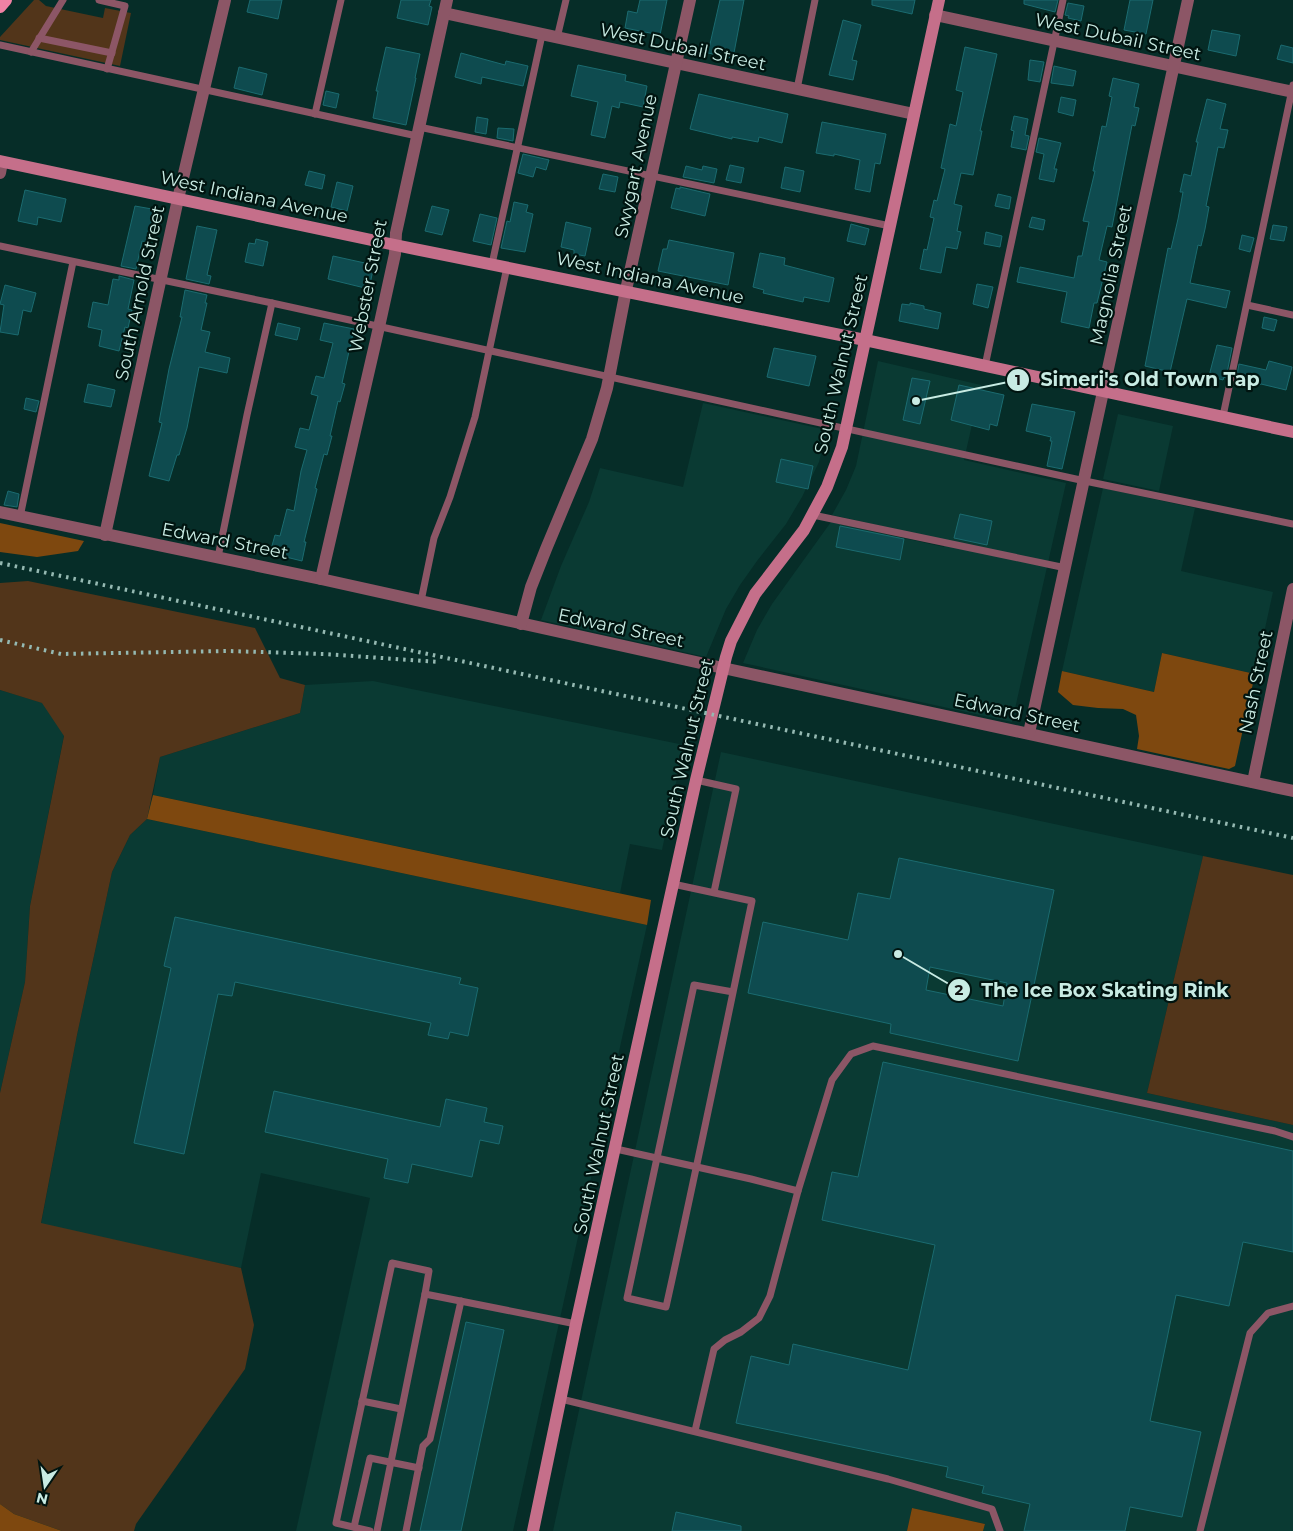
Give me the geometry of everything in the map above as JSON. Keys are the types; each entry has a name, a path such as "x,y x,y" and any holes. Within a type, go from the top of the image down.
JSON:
{"main road":[{"path":"0,7 6,0"}],"street":[{"name":"South Arnold Street","path":"105,535 178,199 225,0"},
{"name":"Webster Street","path":"321,579 395,254 395,244 418,131 447,0"},
{"name":"Swygart Avenue","path":"521,624 546,549 592,439 609,376 690,0"},
{"name":"South Walnut Street","path":"533,1531 576,1324 711,713 731,641 755,594 804,530 828,487 842,447 939,0"},
{"name":"Magnolia Street","path":"1029,733 1188,0"},
{"name":"West Dubail Street","path":"444,13 914,114"},
{"name":"West Dubail Street","path":"936,15 1174,67 1293,90"},
{"name":"West Indiana Avenue","path":"1,165 626,290 1293,432"},
{"name":"Edward Street","path":"0,512 321,579 1293,791"},
{"name":"Nash Street","path":"1253,782 1293,589"}],"lane":[{"path":"30,52 63,0"},
{"path":"94,8 97,0 125,6 107,69"},
{"path":"315,114 341,0"},
{"path":"558,38 566,0"},
{"path":"797,89 815,0"},
{"path":"985,366 1063,0"},
{"path":"492,264 542,35"},
{"path":"39,38 85,45 112,53"},
{"path":"0,45 315,114 518,147 890,226"},
{"path":"1223,416 1293,90"},
{"path":"0,246 272,303 1085,481 1293,524"},
{"path":"20,517 73,262"},
{"path":"421,601 434,538 450,497 475,417 508,267"},
{"path":"218,557 272,303"},
{"path":"1247,305 1293,315"},
{"path":"813,514 1066,568"},
{"path":"696,780 736,789 714,892"},
{"path":"673,884 752,901 697,1167 666,1307 627,1298 694,985 733,992"},
{"path":"695,1431 714,1349 759,1318 770,1296 798,1192 832,1080 851,1054 873,1046 1275,1131 1293,1137"},
{"path":"616,1149 798,1192"},
{"path":"370,1531 336,1523 392,1263 429,1272 377,1531"},
{"path":"425,1294 576,1324"},
{"path":"406,1531 424,1446 430,1439 462,1301"},
{"path":"1200,1531 1250,1333 1268,1313 1293,1306"},
{"path":"561,1399 888,1479 992,1509 1000,1531"},
{"path":"362,1401 401,1409"},
{"path":"354,1528 370,1458 419,1468"}],"shaded area":[{"path":"34,0 39,0 46,6 103,18 105,8 131,13 120,66 0,40 0,37"},
{"path":"878,361 981,385 964,460 1066,483 1012,722 743,663 757,630 772,604 831,522 944,547 945,540 832,515 846,490 856,466"},
{"path":"703,403 827,430 819,462 802,497 786,524 740,585 726,609 706,657 541,620 561,566 589,502 600,468 683,487"},
{"path":"1118,414 1173,426 1159,491 1103,479"},
{"path":"1103,488 1195,508 1181,571 1273,592 1255,674 1162,653 1154,692 1062,671"},
{"path":"0,523 84,541 78,551 37,557 0,552"},
{"path":"28,581 255,628 280,678 305,685 300,713 160,757 147,819 130,835 112,872 77,1035 41,1223 241,1268 254,1325 245,1369 136,1524 134,1531 62,1531 14,1514 0,1504 0,1093 25,982 30,906 64,736 42,703 0,690 0,583"},
{"path":"1162,653 1255,674 1235,766 1229,769 1137,749 1139,736 1136,715 1123,709 1073,705 1058,692 1062,671 1154,692"},
{"path":"373,681 684,745 662,850 630,844 620,893 153,795 160,757 300,713 305,685"},
{"path":"0,690 43,703 64,735 30,906 25,982 0,1093"},
{"path":"721,752 1203,856 1147,1093 1293,1125 1293,1531 983,1531 985,1524 912,1508 907,1531 553,1531"},
{"path":"153,795 651,900 647,925 147,819"},
{"path":"147,819 647,925 513,1531 296,1531 370,1198 261,1173 241,1268 41,1224 77,1035 112,872 130,835"},
{"path":"1203,856 1293,875 1293,1125 1147,1093"},
{"path":"0,1504 14,1514 62,1531 0,1531"},
{"path":"912,1508 985,1524 983,1531 907,1531"}],"building":[{"path":"250,0 282,0 278,19 247,12"},
{"path":"401,0 431,0 429,6 432,7 428,25 397,18"},
{"path":"640,0 667,0 660,35 625,28 628,11 637,13"},
{"path":"720,0 744,0 733,58 708,53"},
{"path":"872,0 915,0 912,14 872,5"},
{"path":"1024,0 1058,0 1055,12 1024,4"},
{"path":"1130,0 1153,0 1146,34 1124,30"},
{"path":"1068,3 1084,6 1081,21 1068,18 1069,16 1065,15"},
{"path":"843,20 861,25 852,60 857,61 853,80 829,75"},
{"path":"1212,30 1240,35 1236,56 1208,50"},
{"path":"1281,45 1293,48 1293,63 1277,59"},
{"path":"386,47 420,54 406,125 373,118 378,91 376,91"},
{"path":"965,47 997,54 980,131 982,131 973,175 961,173 954,204 962,206 957,231 961,232 957,249 946,247 941,273 920,269 924,249 927,250 934,218 930,217 934,200 937,201 945,169 941,168 950,124 956,126 963,92 956,90"},
{"path":"461,53 505,65 506,61 528,66 523,86 482,77 481,84 455,77"},
{"path":"1030,60 1044,62 1040,82 1028,80"},
{"path":"578,65 626,75 625,81 647,86 643,107 620,102 619,108 612,106 605,138 591,135 598,102 571,96"},
{"path":"1054,66 1076,71 1073,86 1051,83"},
{"path":"239,67 267,74 262,95 234,88"},
{"path":"1113,78 1139,84 1134,107 1139,108 1135,126 1132,125 1112,227 1107,226 1099,260 1107,262 1097,303 1094,303 1089,328 1061,322 1067,292 1017,282 1020,267 1074,278 1078,256 1082,256 1089,222 1083,221 1095,171 1093,171 1102,126 1106,127 1112,97 1109,96"},
{"path":"326,91 339,94 336,108 323,105"},
{"path":"699,94 788,114 782,143 759,137 758,142 732,137 732,139 690,129"},
{"path":"1061,97 1076,100 1073,116 1058,112"},
{"path":"1207,99 1226,104 1220,129 1228,130 1224,148 1218,147 1206,206 1209,207 1205,229 1201,246 1198,245 1190,283 1230,291 1226,308 1187,299 1170,372 1145,366 1168,248 1171,249 1178,219 1183,192 1180,192 1184,174 1191,176 1198,142 1196,142"},
{"path":"1014,116 1028,119 1025,135 1029,136 1026,150 1011,147 1014,131 1011,130"},
{"path":"477,117 488,119 486,134 475,132"},
{"path":"822,122 886,134 880,164 875,163 870,192 855,189 860,160 834,154 834,156 816,153"},
{"path":"498,128 514,129 513,141 497,138"},
{"path":"1039,138 1061,143 1054,169 1057,169 1054,182 1039,179 1044,154 1036,152"},
{"path":"523,154 549,160 546,170 536,167 533,177 518,173"},
{"path":"730,165 744,168 741,183 726,180"},
{"path":"686,166 702,170 703,166 717,169 714,183 683,177"},
{"path":"785,167 804,171 800,192 781,188"},
{"path":"309,171 325,175 322,189 305,185"},
{"path":"603,174 618,177 615,192 599,189"},
{"path":"337,182 353,186 347,211 331,207"},
{"path":"680,187 710,194 705,216 671,208 676,188 680,189"},
{"path":"25,190 66,199 61,222 38,217 37,225 18,221"},
{"path":"998,194 1011,197 1009,209 995,206"},
{"path":"514,202 528,205 526,212 533,214 525,252 501,248 507,221 510,222"},
{"path":"135,206 163,211 158,232 149,230 147,242 142,241 136,269 121,266"},
{"path":"432,206 449,210 442,235 425,231"},
{"path":"480,214 497,218 491,245 473,241"},
{"path":"1032,217 1045,220 1043,230 1029,227"},
{"path":"566,222 591,228 585,256 574,254 574,250 561,247"},
{"path":"851,224 869,229 865,245 847,241"},
{"path":"1273,225 1287,227 1284,241 1270,239"},
{"path":"197,226 217,230 207,275 211,276 209,284 186,279"},
{"path":"986,232 1002,236 1000,247 984,244"},
{"path":"1242,235 1254,238 1250,252 1239,249"},
{"path":"256,239 268,242 263,266 245,262 249,243 255,244"},
{"path":"669,240 734,253 728,285 658,271 663,249 667,249"},
{"path":"760,253 785,258 784,265 834,278 829,302 804,297 803,302 763,293 764,290 753,287"},
{"path":"333,256 374,265 369,289 328,279"},
{"path":"119,276 134,280 128,309 132,310 128,328 125,327 119,351 99,346 102,330 88,327 93,302 108,305 113,279 119,280"},
{"path":"977,284 993,287 988,308 973,304"},
{"path":"5,285 36,293 31,312 23,310 18,335 0,332 4,305 0,304"},
{"path":"185,290 207,295 201,330 210,332 205,352 230,358 227,373 199,367 187,428 169,481 149,476 162,423 159,422 169,369 182,317 180,317"},
{"path":"910,303 941,313 938,329 899,321 902,304 910,305"},
{"path":"1264,317 1277,320 1274,331 1262,328"},
{"path":"278,323 300,328 297,340 275,335"},
{"path":"324,323 354,329 342,383 345,384 340,402 338,401 327,455 324,454 315,488 317,489 304,542 306,542 302,561 270,553 275,535 280,536 287,509 294,511 307,450 295,447 300,428 309,430 318,396 311,394 316,376 324,378 333,343 320,340"},
{"path":"1217,345 1232,348 1226,378 1224,377 1223,380 1209,376"},
{"path":"774,348 816,356 809,386 767,377"},
{"path":"1269,361 1292,367 1286,390 1236,380 1239,364 1266,370"},
{"path":"912,378 930,381 920,424 903,420"},
{"path":"88,384 115,390 111,407 84,402"},
{"path":"959,385 1004,395 997,426 990,424 989,430 951,420"},
{"path":"26,398 39,401 36,412 24,409"},
{"path":"1032,404 1075,412 1062,469 1047,466 1052,441 1050,441 1051,437 1026,431"},
{"path":"781,459 813,466 808,489 776,482"},
{"path":"8,491 19,494 17,507 4,505"},
{"path":"960,514 992,521 987,545 954,538"},
{"path":"840,526 904,539 900,560 836,547"},
{"path":"899,858 1054,890 1018,1061 890,1033 891,1024 748,993 763,922 848,940 858,893 890,899","holes":["930,967 1007,983 1003,1006 926,990"]},
{"path":"175,917 461,978 459,984 478,988 468,1036 450,1032 448,1039 428,1035 431,1023 235,982 232,996 218,994 184,1154 134,1143 171,968 164,966"},
{"path":"883,1062 1293,1151 1293,1252 1243,1242 1229,1306 1176,1295 1150,1421 1201,1432 1182,1517 1130,1507 1125,1531 1024,1531 1030,1504 982,1493 984,1486 946,1477 948,1467 736,1423 751,1356 789,1365 793,1344 908,1370 935,1245 822,1220 832,1172 858,1177"},
{"path":"274,1091 440,1127 446,1099 487,1108 484,1122 503,1126 499,1144 480,1140 472,1177 412,1164 408,1183 384,1178 388,1159 265,1132"},
{"path":"466,1322 504,1330 461,1531 420,1531"},
{"path":"676,1512 741,1526 741,1531 672,1531"}],"railway":[{"path":"0,563 1293,838"},
{"path":"0,640 61,654 228,651 324,654 439,662"}],"place":[{"name":"Simeri's Old Town Tap","path":"916,401"},
{"name":"The Ice Box Skating Rink","path":"898,954"}]}
